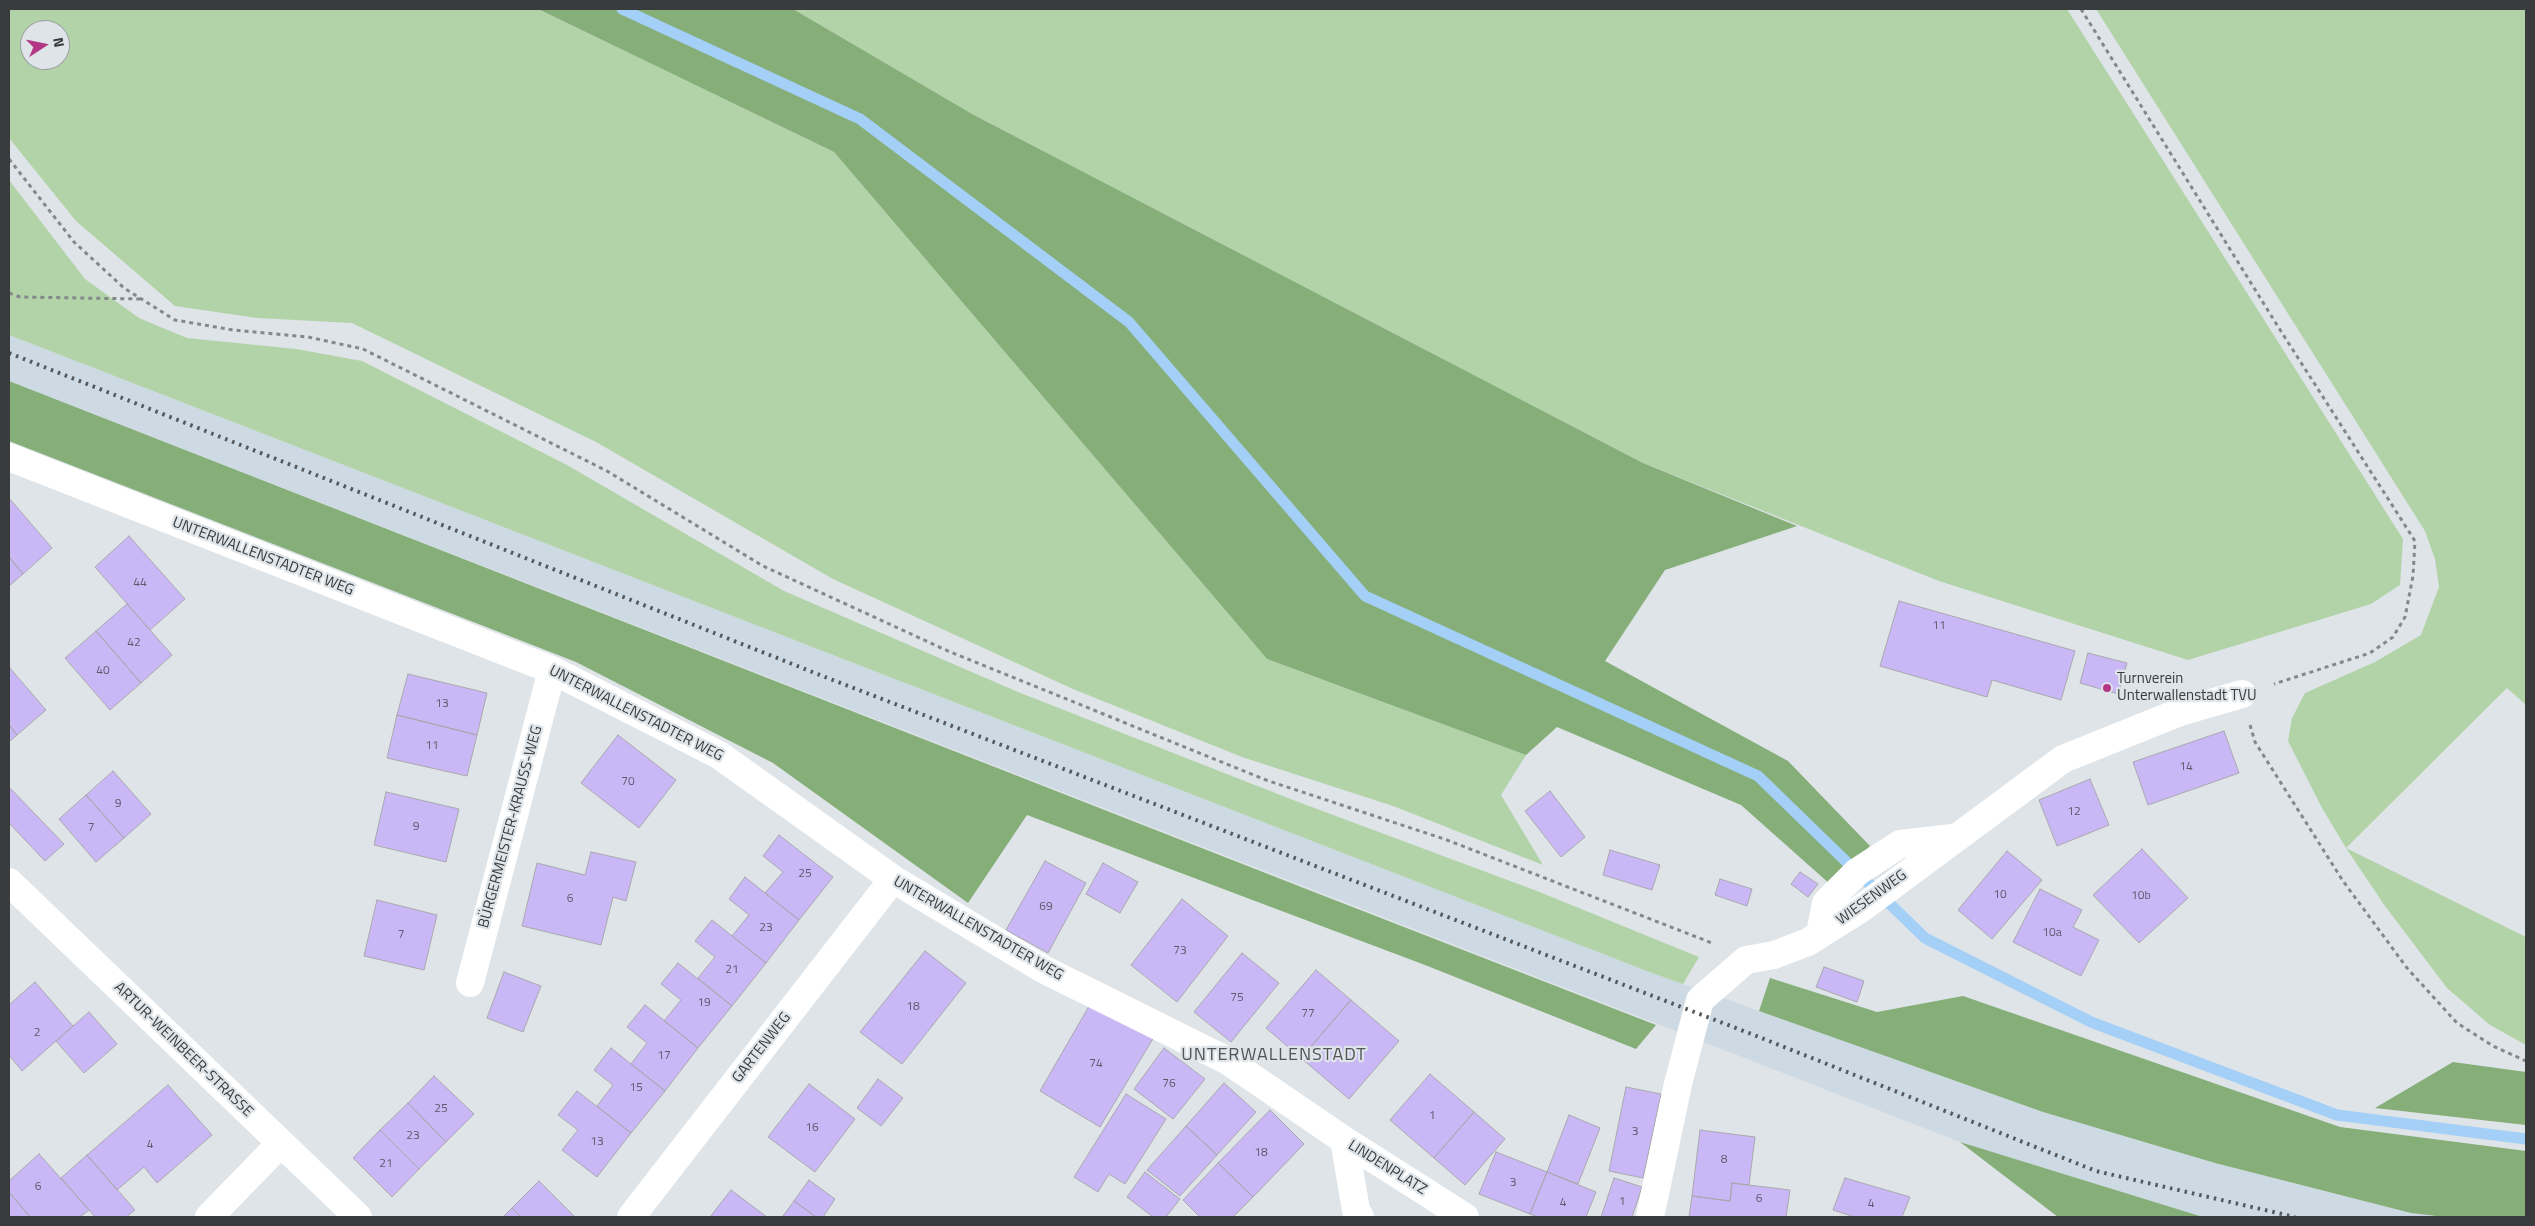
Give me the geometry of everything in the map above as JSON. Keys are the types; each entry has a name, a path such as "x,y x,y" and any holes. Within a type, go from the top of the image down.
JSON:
{"street":[{"name":"UNTERWALLENSTADTER WEG","path":"9,458 552,670 719,755 893,879 1043,969 1228,1061 1344,1140"},
{"name":"BÜRGERMEISTER-KRAUSS-WEG","path":"470,983 552,670"},
{"name":"WIESENWEG","path":"1746,960 1774,955 1808,942 1859,910 2063,759 2180,712 2242,694"},
{"path":"1820,934 1826,903 1857,872 1900,844 1954,838"},
{"name":"GARTENWEG","path":"631,1217 893,879"},
{"name":"ARTUR-WEINBEER-STRASSE","path":"9,882 358,1217"},
{"path":"1650,1217 1678,1084 1700,1000 1746,960"},
{"name":"LINDENPLATZ","path":"1344,1140 1356,1215"},
{"name":"LINDENPLATZ","path":"1344,1140 1465,1217"},
{"path":"209,1217 281,1143"}],"path":[{"path":"2081,9 2277,325 2415,541 2413,576 2406,617 2393,637 2370,652 2242,694 2255,742 2343,881 2407,968 2457,1023 2493,1046 2526,1062"},
{"path":"9,159 74,242 124,288 175,320 233,330 308,337 363,349 607,470 763,566 948,651 1266,780 1447,840 1709,941 1746,960"},
{"path":"9,293 20,297 141,299"}],"shaded area":[{"path":"9,335 1652,973 2043,1112 2218,1164 2411,1213 2445,1217 2203,1217 1960,1142 9,381"}],"green space":[{"path":"9,9 538,9 834,152 1267,659 1526,755 1501,795 1543,865 1393,806 1242,757 1073,689 833,579 596,442 352,323 257,318 175,306 76,221 9,138"},
{"path":"538,9 793,9 974,115 1643,463 1797,526 1665,570 1605,661 1788,761 1870,846 1831,885 1741,805 1557,727 1526,755 1267,659 834,152"},
{"path":"793,9 2067,9 2403,539 2400,585 2371,604 2188,660 1939,581 1643,463 974,115"},
{"path":"2096,9 2526,9 2526,705 2507,688 2346,848 2322,808 2288,741 2292,718 2305,693 2375,662 2421,635 2439,587 2435,559 2425,531"},
{"path":"9,180 85,279 139,318 187,338 296,349 362,361 567,465 784,591 1018,692 1293,800 1537,891 1699,957 1683,984 1652,973 9,335"},
{"path":"9,381 1656,1025 1636,1049 1425,965 1027,815 968,903 773,763 576,662 9,441"},
{"path":"2346,848 2526,937 2526,1045 2490,1025 2447,988 2385,906"},
{"path":"1770,978 1877,1012 1963,996 2340,1127 2526,1151 2526,1217 2445,1217 2411,1213 2215,1163 2043,1112 1759,1011"},
{"path":"2453,1062 2526,1072 2526,1125 2375,1108"},
{"path":"1960,1142 2203,1217 2058,1217"}],"building":[{"path":"9,498 52,548 23,574 9,557"},
{"path":"129,536 185,599 150,630 95,567"},
{"path":"9,557 23,574 9,586"},
{"path":"1899,601 2075,651 2061,700 1992,680 1987,697 1880,666"},
{"path":"127,604 172,655 141,683 96,631"},
{"path":"96,631 141,683 110,710 65,658"},
{"path":"2088,653 2127,663 2118,694 2080,683"},
{"path":"9,667 46,710 17,735 9,725"},
{"path":"408,674 487,693 477,735 397,715"},
{"path":"397,715 477,735 467,776 387,758"},
{"path":"9,725 17,735 9,742"},
{"path":"2224,731 2239,773 2148,805 2133,762"},
{"path":"618,735 676,780 639,828 581,783"},
{"path":"113,771 151,814 124,838 86,795"},
{"path":"2090,779 2109,825 2057,846 2039,800"},
{"path":"9,787 64,844 45,861 9,823"},
{"path":"1550,791 1585,837 1561,857 1525,811"},
{"path":"386,792 459,809 446,862 374,845"},
{"path":"86,795 124,838 96,862 59,819"},
{"path":"779,835 833,877 799,920 765,893 783,872 763,856"},
{"path":"2142,849 2188,898 2139,943 2093,895"},
{"path":"1610,850 1660,865 1652,890 1603,875"},
{"path":"2007,851 2042,880 1992,939 1958,910"},
{"path":"591,852 636,862 626,901 613,897 601,945 522,926 537,863 585,875"},
{"path":"1045,861 1086,883 1048,953 1006,930"},
{"path":"1103,863 1138,882 1120,913 1086,894"},
{"path":"1800,872 1818,884 1808,897 1791,884"},
{"path":"745,877 799,920 766,963 732,936 749,915 729,899"},
{"path":"1720,879 1752,889 1747,906 1715,895"},
{"path":"2040,889 2082,910 2073,927 2099,940 2081,976 2013,942"},
{"path":"1182,899 1228,936 1177,1002 1131,965"},
{"path":"377,900 437,915 424,970 364,956"},
{"path":"712,920 766,963 732,1006 698,978 715,957 695,941"},
{"path":"925,951 966,983 902,1064 860,1032"},
{"path":"1242,953 1279,983 1231,1042 1194,1012"},
{"path":"678,963 732,1006 698,1048 664,1021 681,1000 661,984"},
{"path":"1824,967 1864,981 1857,1002 1816,987"},
{"path":"1316,970 1351,1000 1301,1058 1266,1028"},
{"path":"504,972 541,986 523,1032 487,1018"},
{"path":"35,982 73,1026 22,1071 9,1055 9,1005"},
{"path":"1351,1000 1399,1041 1349,1099 1301,1058"},
{"path":"1092,1001 1154,1037 1100,1127 1040,1091"},
{"path":"645,1005 698,1048 665,1091 631,1064 647,1043 627,1027"},
{"path":"89,1012 117,1044 84,1073 56,1041"},
{"path":"611,1048 665,1091 631,1133 597,1106 613,1085 594,1070"},
{"path":"1164,1048 1205,1079 1173,1119 1134,1089"},
{"path":"1430,1074 1474,1112 1434,1158 1390,1120"},
{"path":"434,1076 474,1114 446,1142 408,1103"},
{"path":"878,1079 903,1098 881,1126 857,1108"},
{"path":"1224,1083 1256,1112 1217,1155 1186,1126"},
{"path":"809,1084 855,1119 815,1172 768,1137"},
{"path":"168,1085 212,1135 157,1183 144,1167 117,1190 87,1155"},
{"path":"1626,1087 1661,1094 1643,1178 1609,1171"},
{"path":"577,1091 631,1133 597,1177 562,1150 578,1130 558,1115"},
{"path":"1126,1094 1166,1119 1125,1184 1109,1174 1098,1192 1074,1177"},
{"path":"408,1103 446,1142 419,1169 380,1130"},
{"path":"1270,1110 1304,1144 1253,1197 1218,1163"},
{"path":"1474,1112 1505,1139 1465,1185 1434,1158"},
{"path":"1569,1115 1600,1128 1578,1184 1547,1172"},
{"path":"1186,1126 1217,1155 1180,1196 1147,1170"},
{"path":"380,1130 419,1169 392,1197 353,1158"},
{"path":"1700,1130 1755,1137 1749,1185 1732,1183 1730,1201 1692,1196"},
{"path":"1496,1152 1547,1172 1530,1214 1479,1194"},
{"path":"39,1154 89,1210 80,1217 30,1217 9,1192 9,1181"},
{"path":"87,1155 135,1210 126,1217 95,1217 61,1178"},
{"path":"1218,1163 1253,1197 1233,1217 1200,1217 1183,1200"},
{"path":"1145,1172 1180,1199 1166,1217 1153,1217 1127,1197"},
{"path":"1547,1172 1596,1192 1586,1217 1538,1217 1530,1214"},
{"path":"1614,1178 1642,1187 1632,1217 1601,1217"},
{"path":"1845,1178 1910,1197 1902,1217 1855,1217 1833,1210"},
{"path":"809,1180 835,1199 823,1217 816,1217 794,1201"},
{"path":"539,1181 575,1217 521,1217 512,1208"},
{"path":"1732,1183 1790,1190 1786,1217 1689,1217 1692,1196 1730,1201"},
{"path":"731,1190 767,1217 710,1217"},
{"path":"9,1192 30,1217 9,1217"},
{"path":"794,1201 816,1217 783,1216"},
{"path":"512,1208 521,1217 503,1217"}],"waterway":[{"path":"622,9 860,119 1129,322 1365,596 1758,776 1925,938 2091,1022 2337,1115 2526,1139"}],"railway":[{"path":"9,353 825,677 1754,1035 2096,1171 2295,1217"}],"place":[{"name":"Turnverein Unterwallenstadt TVU","path":"2107,688"}],"district":[{"name":"UNTERWALLENSTADT","path":"1274,1056"}]}
